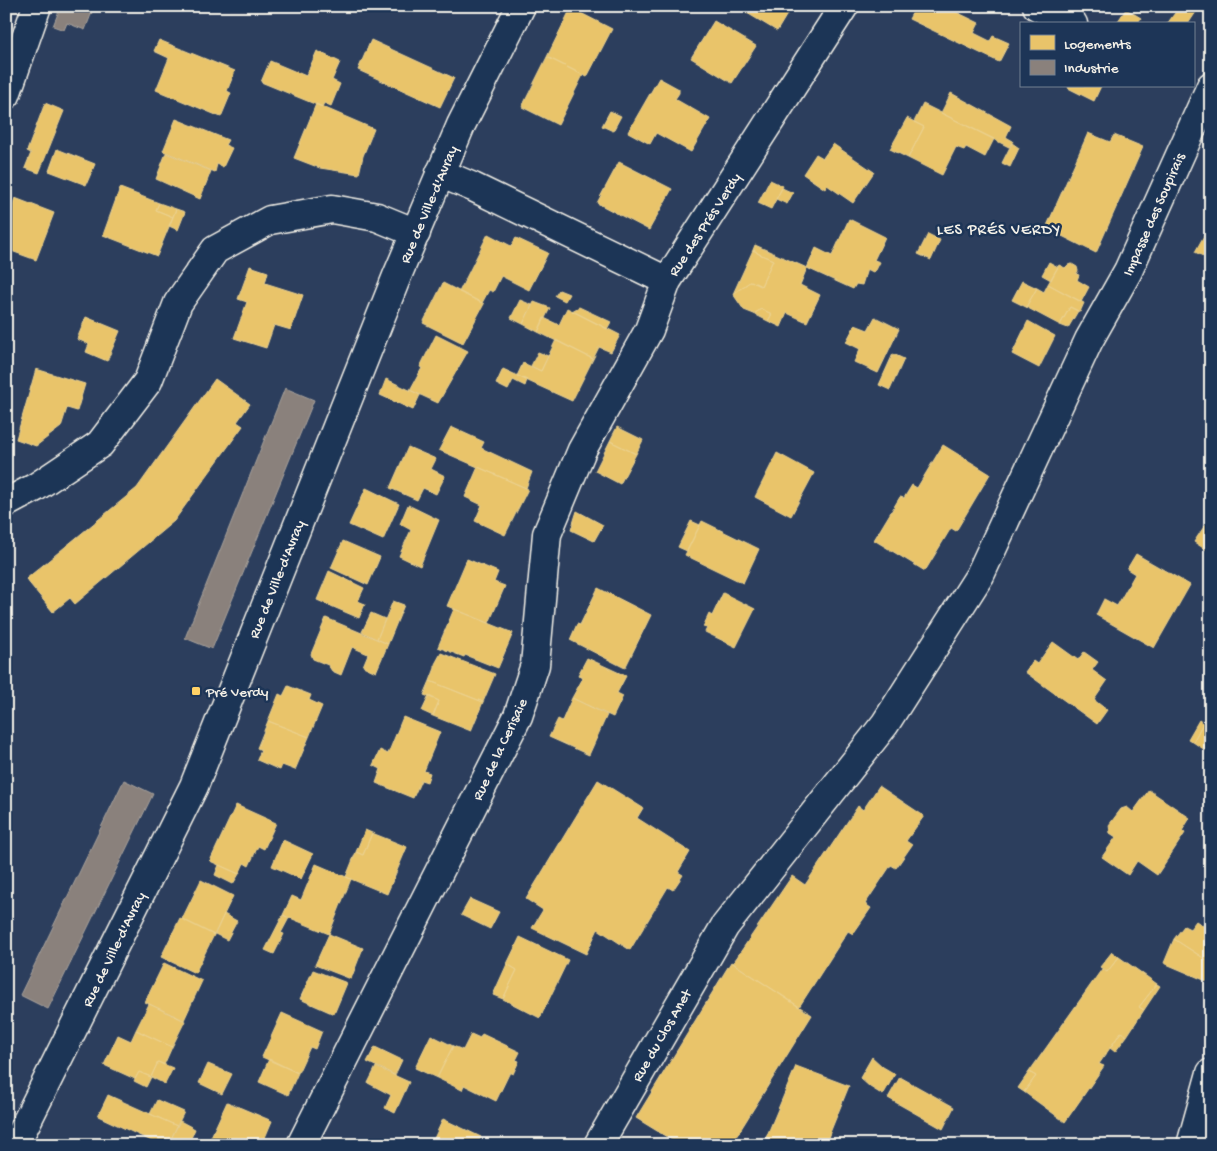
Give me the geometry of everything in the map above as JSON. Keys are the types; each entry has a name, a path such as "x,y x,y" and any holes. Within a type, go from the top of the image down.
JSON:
{"street":[{"path":"6,95 37,6"},
{"name":"Rue de Ville-d'Avray","path":"14,1135 194,786 382,311 466,115 521,6"},
{"name":"Rue des Prés Verdy","path":"440,173 473,187 667,281 844,6"},
{"path":"1036,6 1069,22"},
{"name":"Impasse des Soupirais","path":"725,926 885,724 980,575 1089,340 1128,272 1204,85"},
{"path":"6,503 36,487 100,444 148,381 178,304 214,250 270,220 332,208 377,217 416,233"},
{"name":"Rue de la Cerisaie","path":"301,1145 518,716 536,665 547,534 582,450 648,330 667,281"},
{"name":"Rue du Clos Anet","path":"598,1145 725,926"},
{"path":"1191,1145 1211,1073"}],"building: Logements":[{"path":"744,6 792,6 777,31 742,10"},
{"path":"916,6 944,6 979,23 974,33 990,41 993,36 1009,43 999,62 909,19"},
{"path":"1180,6 1200,6 1189,22 1168,22"},
{"path":"571,8 612,29 587,77 547,57"},
{"path":"1126,9 1141,18 1138,22 1117,22"},
{"path":"714,21 756,46 732,83 691,58"},
{"path":"159,40 235,71 227,91 231,93 221,117 156,90 169,58 154,51"},
{"path":"371,40 454,78 440,107 358,70"},
{"path":"317,51 340,62 332,80 340,84 331,106 324,103 322,107 261,82 270,61 306,76"},
{"path":"547,57 583,75 558,125 522,107"},
{"path":"659,78 679,89 675,99 710,119 691,152 656,133 650,144 628,132"},
{"path":"1068,88 1100,88 1094,101"},
{"path":"951,93 1011,126 1006,137 1013,141 1009,147 941,113"},
{"path":"45,103 64,111 39,173 25,168 31,153 27,151"},
{"path":"316,104 374,129 363,156 359,174 320,168 294,158"},
{"path":"923,104 994,139 985,157 966,147 964,150 956,147 942,175 908,158 924,127 914,122"},
{"path":"610,111 621,116 613,131 602,126"},
{"path":"907,118 924,127 908,158 890,149"},
{"path":"176,119 228,140 225,145 232,148 223,167 217,164 215,172 163,151"},
{"path":"1088,133 1110,142 1114,135 1143,147 1096,253 1046,228"},
{"path":"1012,143 1019,148 1010,167 1002,163"},
{"path":"833,144 874,172 853,203 827,185 825,189 803,174 816,154 823,158"},
{"path":"57,149 95,164 86,185 49,171"},
{"path":"166,153 211,171 200,199 156,179"},
{"path":"619,162 672,189 649,230 597,203"},
{"path":"770,180 783,186 771,209 758,203"},
{"path":"120,188 159,203 156,210 173,217 157,256 103,235"},
{"path":"782,188 793,193 787,204 776,199"},
{"path":"15,198 54,213 36,260 6,249 6,220"},
{"path":"159,203 176,209 173,217 156,210"},
{"path":"176,209 185,212 178,230 169,226"},
{"path":"849,219 885,237 874,260 880,262 876,270 873,272 867,269 862,285 856,284 853,289 807,268 816,248 832,256"},
{"path":"1211,223 1211,260 1195,252"},
{"path":"488,234 511,246 516,238 548,253 529,290 501,276 493,292 489,290 482,303 459,292"},
{"path":"928,234 940,240 931,260 918,254"},
{"path":"755,245 807,268 800,285 820,295 807,322 787,313 781,327 768,321 772,314 761,309 754,314 744,310 733,294 751,281 761,286 773,260 753,250"},
{"path":"753,250 773,260 761,286 751,281 733,294"},
{"path":"1049,262 1058,267 1051,280 1042,275"},
{"path":"1072,264 1077,267 1078,271 1076,274 1079,275 1077,280 1089,287 1081,302 1048,284 1059,265 1065,268"},
{"path":"250,266 268,272 265,283 303,295 291,330 274,325 266,348 234,338 247,302 238,299"},
{"path":"1022,281 1037,288 1026,307 1012,300"},
{"path":"443,283 484,304 463,343 423,323"},
{"path":"1048,284 1084,303 1080,312 1070,307 1060,325 1026,307 1037,288 1044,292"},
{"path":"559,290 569,294 565,301 555,296"},
{"path":"520,300 532,305 523,324 511,318"},
{"path":"534,302 550,308 538,332 523,324"},
{"path":"579,307 611,322 607,329 572,311"},
{"path":"1070,307 1078,311 1068,328 1060,325"},
{"path":"567,308 620,335 611,352 599,347 593,359 538,332 544,318 559,325"},
{"path":"761,309 772,314 768,321 754,314"},
{"path":"86,317 120,331 107,361 86,352 89,344 77,339"},
{"path":"875,317 899,329 878,373 854,362 860,349 846,342 855,325 868,330"},
{"path":"1028,321 1055,336 1039,368 1012,354"},
{"path":"436,335 468,351 438,403 410,390"},
{"path":"556,340 593,359 572,401 517,376 523,363 541,371"},
{"path":"538,352 548,356 541,371 531,366"},
{"path":"893,354 904,359 890,390 879,385"},
{"path":"36,369 85,384 77,411 67,408 61,427 36,446 16,439"},
{"path":"503,369 527,380 525,386 513,380 508,390 496,384"},
{"path":"215,379 250,404 237,422 243,426 174,521 75,604 70,598 53,612 26,579 137,488"},
{"path":"386,379 420,395 413,410 380,395"},
{"path":"451,427 484,442 481,448 532,472 526,488 439,450"},
{"path":"617,427 643,440 636,454 610,441"},
{"path":"610,441 636,454 620,484 595,471"},
{"path":"943,445 990,474 956,531 951,528 925,571 874,540 900,497 904,498 912,485 917,488"},
{"path":"408,447 436,459 431,469 445,476 436,494 423,488 417,500 390,488"},
{"path":"777,453 814,473 791,516 755,497"},
{"path":"478,467 528,489 505,535 475,521 482,505 465,497"},
{"path":"366,488 399,504 383,540 349,525"},
{"path":"408,505 439,520 420,566 399,556 411,530 400,524"},
{"path":"577,511 603,525 594,541 571,530"},
{"path":"1211,516 1211,553 1194,542"},
{"path":"691,521 700,525 687,551 678,547"},
{"path":"702,521 759,549 743,583 685,555"},
{"path":"343,541 380,557 368,585 331,568"},
{"path":"1136,554 1190,585 1154,648 1096,615 1104,599 1117,606 1135,574 1127,569"},
{"path":"467,559 498,572 494,582 505,586 489,623 447,606"},
{"path":"329,571 364,588 358,601 365,604 359,618 317,600"},
{"path":"598,588 651,615 625,668 570,640 577,624 580,625"},
{"path":"723,593 755,609 736,647 705,632 707,628 703,627 709,614 712,616"},
{"path":"393,601 404,605 388,644 377,639"},
{"path":"454,609 513,633 498,668 438,647"},
{"path":"371,613 385,619 377,639 362,632"},
{"path":"326,618 388,644 376,672 363,666 368,654 352,647 341,675 332,671 328,665 313,659 311,654"},
{"path":"1053,642 1078,660 1084,652 1098,662 1092,670 1107,681 1094,700 1107,710 1097,724 1025,672 1033,661 1037,664"},
{"path":"441,653 495,674 483,702 430,681 435,664"},
{"path":"587,658 626,676 617,693 623,696 613,717 572,698 583,678 578,675"},
{"path":"430,681 483,702 471,731 433,716 439,701 424,695"},
{"path":"288,686 311,695 309,700 322,706 309,737 268,721 279,694 283,696"},
{"path":"429,696 439,701 433,716 422,711"},
{"path":"572,698 607,715 589,755 549,737 558,719 562,721"},
{"path":"403,717 440,732 424,771 430,773 427,782 421,780 413,798 376,783 381,769 373,765 380,750 388,754"},
{"path":"1199,720 1203,723 1193,742 1188,739"},
{"path":"268,721 309,737 295,770 282,765 280,770 257,760 261,750 257,748"},
{"path":"1203,723 1209,726 1211,724 1211,754 1193,742"},
{"path":"598,780 643,808 637,818 690,852 678,872 683,875 673,890 668,887 630,950 598,929 586,954 532,928 543,910 526,899"},
{"path":"879,786 924,816 906,841 912,845 896,868 891,865 865,904 871,908 853,934 848,931 799,1007 733,963 792,876 805,885 858,806 863,810"},
{"path":"1149,790 1190,818 1182,831 1185,833 1157,875 1137,861 1128,875 1102,857 1116,837 1110,833 1109,825 1121,809 1127,807 1133,812"},
{"path":"236,805 276,823 264,849 258,846 249,866 244,863 239,874 210,861"},
{"path":"365,830 372,833 363,855 356,852"},
{"path":"372,833 407,847 387,894 346,877 356,852 363,855"},
{"path":"283,840 313,854 301,879 272,866"},
{"path":"316,864 351,879 329,934 283,915 292,896 301,900"},
{"path":"219,865 239,874 233,884 215,875"},
{"path":"201,880 233,896 214,935 182,919"},
{"path":"470,899 499,912 490,929 461,915"},
{"path":"224,914 237,921 227,940 215,934"},
{"path":"283,915 289,918 281,933 284,934 274,954 265,950"},
{"path":"180,918 214,935 195,973 161,957"},
{"path":"1196,921 1211,931 1211,963 1174,939 1184,926 1190,929"},
{"path":"329,934 363,948 351,979 315,965"},
{"path":"520,937 568,960 540,1018 503,999 517,970 507,964"},
{"path":"1174,939 1211,963 1211,983 1164,963"},
{"path":"1112,952 1119,957 1107,972 1100,967"},
{"path":"1119,957 1157,984 1139,1007 1144,1010 1127,1036 1121,1032 1099,1064 1104,1066 1065,1122 1024,1092 1036,1076 1029,1072 1102,969 1107,972"},
{"path":"731,962 812,1015 731,1145 680,1145 636,1118"},
{"path":"164,963 202,981 184,1020 145,1002"},
{"path":"507,964 517,970 503,999 493,995"},
{"path":"313,970 347,983 334,1014 300,999"},
{"path":"1157,984 1160,986 1144,1010 1139,1007"},
{"path":"149,1004 185,1021 172,1047 136,1030"},
{"path":"282,1013 322,1031 315,1049 310,1047 298,1073 262,1057"},
{"path":"136,1030 172,1047 164,1065 158,1062 151,1077 139,1072 135,1079 104,1065 118,1035 131,1041"},
{"path":"1121,1032 1127,1036 1115,1052 1110,1048"},
{"path":"471,1034 480,1038 482,1034 520,1052 516,1060 519,1061 513,1074 510,1072 496,1101 464,1085 462,1090 437,1078 453,1046 463,1050"},
{"path":"431,1035 453,1046 437,1078 415,1068"},
{"path":"375,1047 402,1060 395,1075 367,1062"},
{"path":"872,1057 883,1067 895,1074 883,1095 860,1078"},
{"path":"269,1059 298,1073 288,1095 259,1082"},
{"path":"158,1062 173,1068 165,1084 151,1077"},
{"path":"208,1064 232,1074 222,1094 199,1083"},
{"path":"796,1066 849,1086 825,1145 763,1145"},
{"path":"376,1067 409,1082 395,1113 385,1108 391,1095 368,1083"},
{"path":"139,1072 151,1077 146,1087 134,1081"},
{"path":"1029,1072 1036,1076 1024,1092 1018,1088"},
{"path":"900,1077 954,1107 943,1129 888,1098"},
{"path":"108,1095 177,1126 168,1145 160,1145 98,1116"},
{"path":"157,1100 184,1112 177,1126 150,1114"},
{"path":"227,1102 272,1121 264,1140 271,1143 271,1145 223,1145 210,1139"},
{"path":"443,1119 481,1137 477,1145 431,1145"},
{"path":"180,1121 195,1129 188,1145 168,1145"}],"building: Industrie":[{"path":"61,6 78,6 92,12 85,30 67,23 64,30 53,26"},
{"path":"285,388 314,400 212,649 185,638"},
{"path":"124,780 153,794 48,1009 20,995"}],"place":[{"name":"Pré Verdy","path":"196,691"}],"district":[{"name":"LES PRÉS VERDY","path":"999,228"}]}
